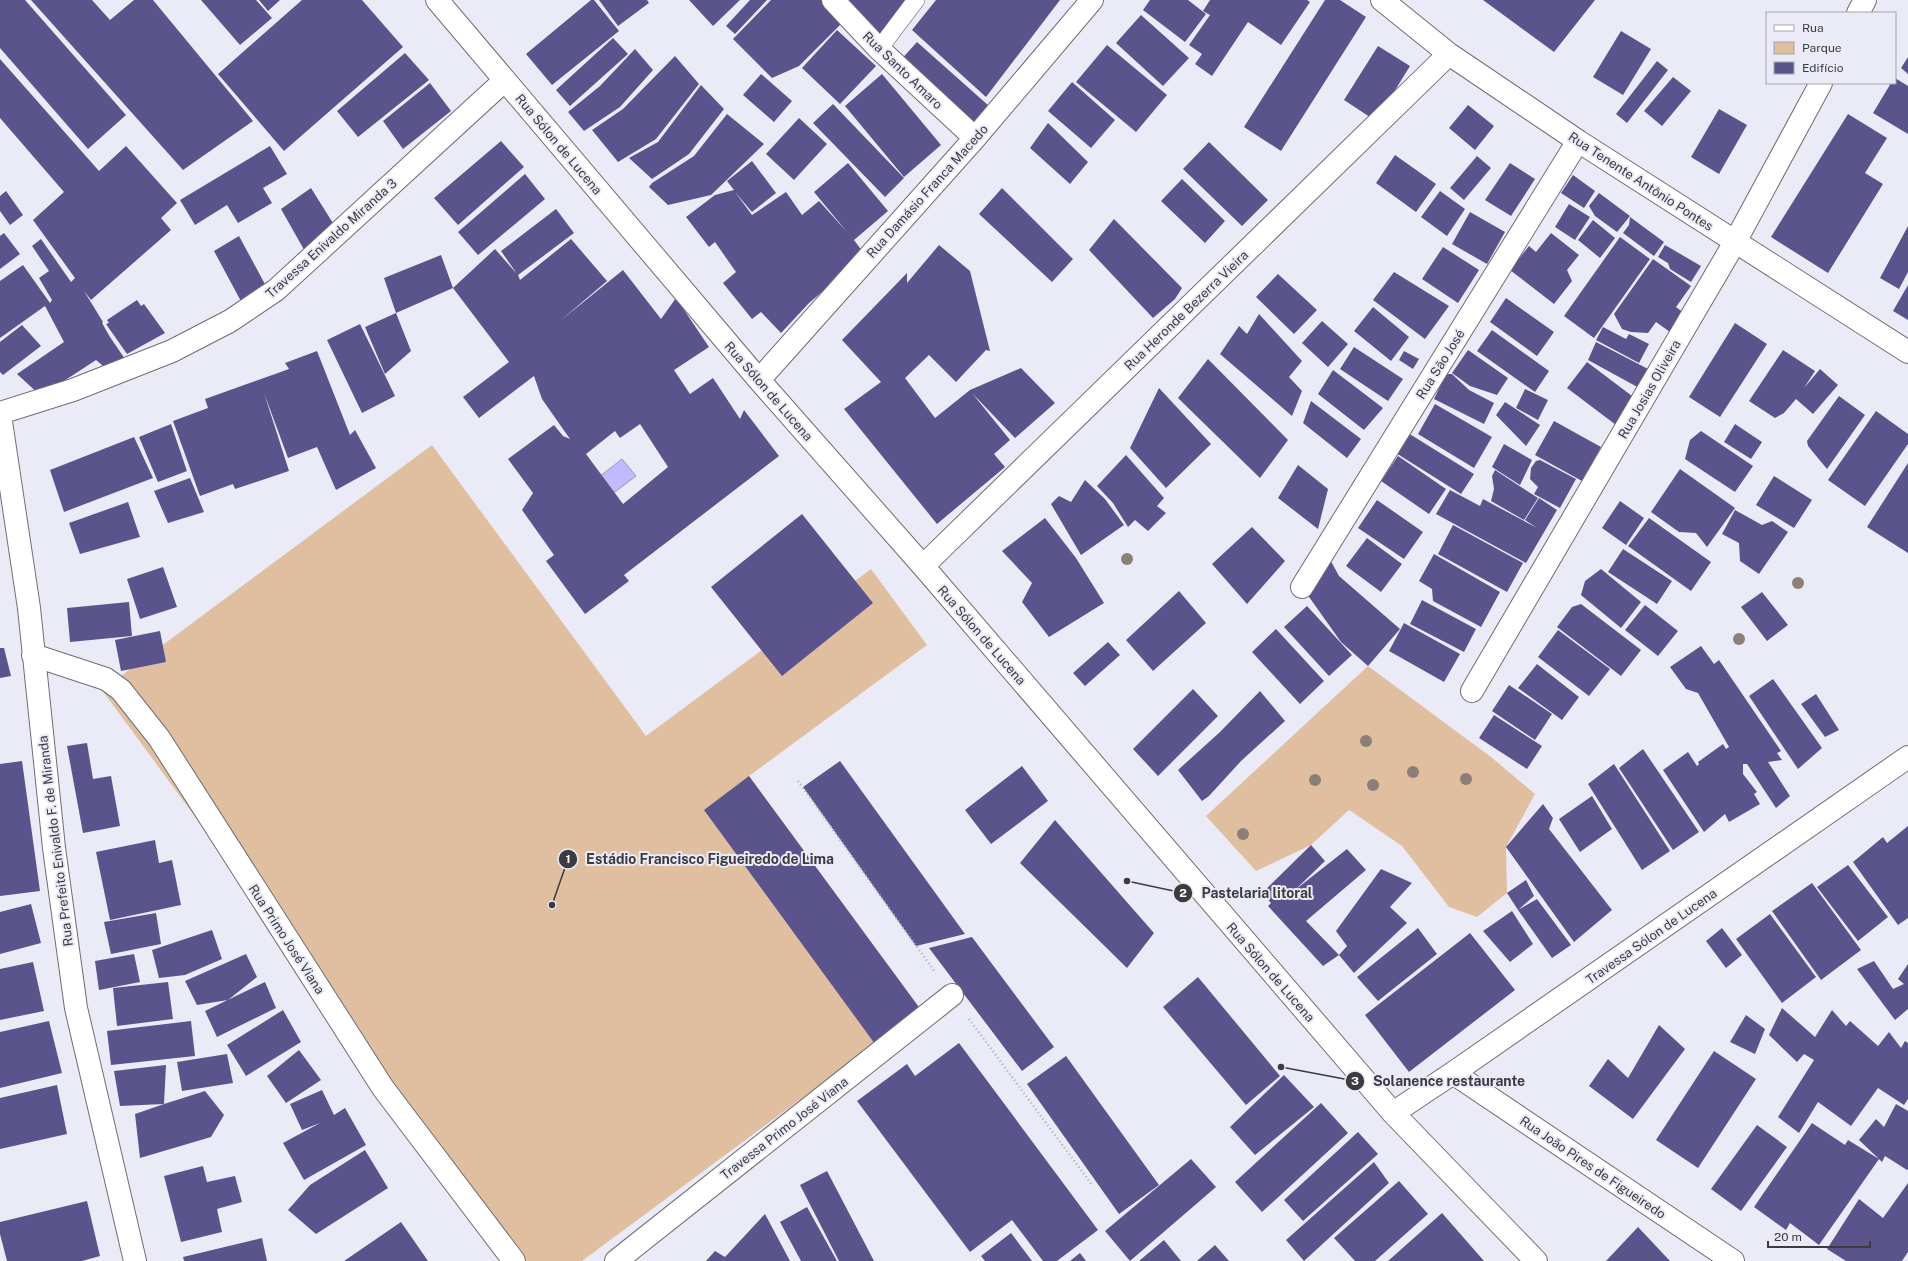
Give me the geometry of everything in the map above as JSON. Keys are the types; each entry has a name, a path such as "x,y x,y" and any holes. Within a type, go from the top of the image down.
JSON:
{"street":[{"name":"Rua Sólon de Lucena","path":"437,0 759,380 923,566 1393,1113 1536,1261"},
{"name":"Rua Santo Amaro","path":"833,0 879,49 975,138"},
{"name":"Rua Damásio Franca Macedo","path":"759,380 975,138 1092,0"},
{"name":"Rua Tenente Antônio Pontes","path":"1382,0 1449,54 1578,141 1908,352"},
{"path":"1859,12 1865,0"},
{"name":"Rua Heronde Bezerra Vieira","path":"923,566 1449,54"},
{"name":"Travessa Enivaldo Miranda 3","path":"0,414 73,390 172,352 230,321 276,290 505,80"},
{"name":"Rua Josias Oliveira","path":"1472,691 1735,242 1819,84"},
{"name":"Rua São José","path":"1302,587 1578,141"},
{"name":"Rua Prefeito Enivaldo F. de Miranda","path":"0,414 29,608 54,848 76,1008 135,1261"},
{"name":"Rua Primo José Viana","path":"33,655 106,679 121,690 126,696 159,738 383,1088 514,1261"},
{"name":"Travessa Sólon de Lucena","path":"1393,1113 1453,1073 1908,757"},
{"name":"Travessa Primo José Viana","path":"616,1261 952,996"},
{"name":"Rua João Pires de Figueiredo","path":"1453,1073 1733,1261"}],"lane":[{"path":"879,49 916,0"}],"green space":[{"path":"432,445 646,736 871,569 927,645 749,776 921,1010 582,1261 521,1261 102,690"},
{"path":"1368,666 1491,757 1535,794 1506,847 1507,893 1477,917 1449,907 1402,846 1349,810 1311,845 1256,871 1206,816"}],"shaded area":[{"path":"622,459 636,476 603,501 590,484"}],"building":[{"path":"0,0 25,0 126,115 88,149 0,48"},
{"path":"31,0 92,0 110,20 134,0 153,0 253,121 183,170"},
{"path":"201,0 256,0 272,18 240,45"},
{"path":"259,0 280,0 268,11"},
{"path":"302,0 362,0 403,47 284,151 218,74"},
{"path":"591,0 594,0 619,31 552,85 526,54"},
{"path":"599,0 647,0 649,3 618,26"},
{"path":"689,0 740,0 713,26"},
{"path":"750,0 767,0 735,34 726,26"},
{"path":"771,0 824,0 844,21 799,66 772,78 733,39"},
{"path":"838,0 909,0 882,37"},
{"path":"936,0 1060,0 986,97 912,30"},
{"path":"1150,0 1188,0 1206,14 1185,42 1143,10"},
{"path":"1210,0 1307,0 1310,2 1281,45 1248,22 1212,76 1195,64 1202,54 1189,45 1210,15 1203,11"},
{"path":"1325,0 1340,0 1366,17 1281,151 1244,127"},
{"path":"1483,0 1595,0 1554,52"},
{"path":"1141,15 1189,58 1163,86 1116,43"},
{"path":"837,30 876,66 840,104 802,68"},
{"path":"1621,31 1651,49 1623,95 1593,77"},
{"path":"613,38 628,54 570,106 556,90"},
{"path":"917,42 989,106 969,127 898,63"},
{"path":"1107,45 1167,95 1136,132 1076,82"},
{"path":"1378,46 1410,66 1376,121 1344,100"},
{"path":"635,49 653,70 620,107 584,131 568,112 600,86"},
{"path":"405,53 429,80 358,137 337,111"},
{"path":"675,56 699,84 656,139 618,162 592,130 623,109"},
{"path":"1908,57 1908,74 1901,68"},
{"path":"0,59 99,171 126,146 177,203 161,218 171,230 91,300 84,291 103,322 102,323 110,337 127,362 108,370 96,360 41,396 17,374 64,342 45,306 0,338 0,281 23,265 50,303 52,300 39,278 49,271 32,246 41,239 71,282 75,278 33,220 64,192 0,118"},
{"path":"1657,61 1668,70 1627,123 1616,114"},
{"path":"761,74 792,101 774,122 743,95"},
{"path":"882,74 941,145 904,177 845,106"},
{"path":"1673,77 1691,91 1662,126 1644,111"},
{"path":"1896,79 1908,86 1908,134 1873,113 1890,84 1896,84"},
{"path":"1072,82 1115,120 1091,148 1048,111"},
{"path":"430,83 451,111 403,149 383,121"},
{"path":"701,85 724,109 689,154 652,179 629,158 658,142"},
{"path":"833,104 904,178 885,197 813,123"},
{"path":"1468,105 1494,126 1475,150 1449,128"},
{"path":"1719,109 1747,125 1719,174 1691,157"},
{"path":"727,114 764,144 711,195 668,205 649,187 652,183 694,156"},
{"path":"1848,114 1887,138 1865,173 1883,184 1828,273 1771,237"},
{"path":"799,118 827,144 794,180 766,154"},
{"path":"1048,123 1088,162 1070,184 1030,148"},
{"path":"501,141 524,167 458,225 434,198"},
{"path":"1209,142 1268,200 1242,226 1183,169"},
{"path":"270,146 287,174 263,188 272,203 238,223 227,205 195,225 180,200"},
{"path":"1395,155 1436,184 1416,212 1376,183"},
{"path":"1477,156 1491,168 1464,200 1450,188"},
{"path":"752,161 776,193 752,212 735,192 752,215 786,192 802,215 819,201 847,232 814,192 848,163 888,211 854,240 865,255 809,303 781,333 761,312 752,319 723,283 736,272 715,242 709,247 686,217 715,195 734,190 727,181"},
{"path":"1510,163 1535,179 1511,216 1485,200"},
{"path":"525,174 545,199 478,255 458,232"},
{"path":"1573,175 1595,191 1584,208 1561,193"},
{"path":"1182,179 1225,221 1205,243 1161,201"},
{"path":"311,188 336,228 307,255 281,209"},
{"path":"1002,188 1073,259 1052,282 979,214"},
{"path":"6,191 23,215 10,225 0,211 0,196"},
{"path":"1440,191 1465,209 1447,236 1421,217"},
{"path":"1599,193 1630,216 1617,232 1595,216 1589,206"},
{"path":"1569,204 1590,217 1575,240 1555,227"},
{"path":"556,209 574,233 518,275 520,280 571,239 607,281 560,321 623,270 661,319 676,298 709,347 674,370 690,394 713,378 740,419 744,410 779,456 624,575 629,581 585,614 546,561 554,555 522,510 533,493 508,459 554,425 563,436 570,439 542,399 534,376 479,418 463,397 509,362 453,288 495,249 517,274 501,251","holes":["640,424 668,467 623,504 586,454 615,431 620,438"]},
{"path":"1470,212 1505,232 1487,264 1452,244"},
{"path":"1630,217 1664,242 1654,256 1623,233 1629,225"},
{"path":"1114,219 1182,288 1175,299 1153,318 1089,250"},
{"path":"1593,220 1615,238 1600,258 1578,240"},
{"path":"1908,226 1908,272 1899,289 1880,278"},
{"path":"4,233 20,254 0,269 0,236"},
{"path":"1551,233 1579,255 1567,270 1572,281 1554,304 1510,270 1529,246 1536,252"},
{"path":"239,236 267,288 243,305 214,251"},
{"path":"1620,237 1650,259 1594,338 1564,316"},
{"path":"939,245 970,271 990,351 986,350 956,382 929,355 905,378 935,418 970,390 1021,368 1055,403 1015,438 972,393 1010,440 994,454 1005,467 937,524 844,409 881,382 842,340 907,273 907,283"},
{"path":"1665,245 1701,266 1691,282 1670,269 1668,263 1658,257"},
{"path":"1443,247 1479,270 1458,303 1422,279"},
{"path":"441,255 453,288 396,313 384,278"},
{"path":"1653,259 1691,286 1676,307 1684,313 1670,332 1656,322 1648,333 1631,332 1622,329 1614,314"},
{"path":"1394,272 1449,306 1425,339 1373,300"},
{"path":"1278,274 1317,310 1294,334 1256,297"},
{"path":"1908,285 1908,320 1893,311"},
{"path":"1506,298 1554,332 1537,356 1490,322"},
{"path":"137,300 141,306 144,304 165,333 127,354 106,324 109,323 107,320"},
{"path":"1373,307 1409,337 1391,361 1354,331"},
{"path":"396,313 411,351 385,374 365,327"},
{"path":"1259,314 1302,361 1289,377 1302,391 1292,416 1220,354 1239,326 1247,334"},
{"path":"1322,321 1348,344 1328,367 1302,343"},
{"path":"1735,323 1767,344 1720,417 1689,397"},
{"path":"360,324 395,396 362,413 327,340"},
{"path":"22,325 41,346 3,375 0,372 0,342"},
{"path":"1603,327 1626,339 1629,334 1649,344 1639,363 1596,340"},
{"path":"1492,330 1549,371 1535,392 1477,351"},
{"path":"1596,342 1650,370 1641,389 1588,360"},
{"path":"1354,347 1403,379 1388,401 1340,369"},
{"path":"1468,350 1508,378 1497,395 1470,386 1452,373"},
{"path":"1783,350 1815,371 1804,388 1820,369 1838,385 1813,414 1796,399 1784,413 1775,418 1749,401"},
{"path":"317,351 350,435 355,430 376,468 336,490 317,447 288,458 264,393 289,471 235,489 233,484 200,496 173,421 208,408 205,399 289,369 285,363"},
{"path":"1404,351 1419,359 1413,369 1399,360"},
{"path":"1208,359 1288,440 1260,478 1178,398"},
{"path":"1587,362 1640,402 1620,428 1567,388"},
{"path":"1333,370 1383,408 1364,430 1318,394"},
{"path":"1446,374 1452,374 1469,390 1494,403 1484,424 1434,399"},
{"path":"1159,388 1211,444 1166,488 1130,448"},
{"path":"1525,389 1548,400 1538,420 1516,408"},
{"path":"1839,396 1865,415 1827,469 1808,446 1807,441"},
{"path":"1311,401 1361,439 1347,458 1303,423"},
{"path":"1505,402 1540,425 1526,446 1496,415"},
{"path":"1435,404 1492,437 1474,468 1418,434"},
{"path":"1876,411 1908,434 1908,444 1865,506 1828,480"},
{"path":"1554,421 1601,447 1582,481 1535,455"},
{"path":"171,424 187,471 158,482 139,437"},
{"path":"1735,424 1762,442 1751,459 1724,442"},
{"path":"1701,431 1753,466 1735,492 1685,459 1690,440"},
{"path":"1408,433 1474,474 1461,494 1396,453"},
{"path":"134,437 153,478 64,512 50,470"},
{"path":"1504,444 1532,460 1520,485 1492,467"},
{"path":"1126,455 1164,498 1157,506 1166,513 1148,531 1135,520 1128,527 1113,503 1097,486"},
{"path":"1398,456 1446,489 1429,514 1381,481"},
{"path":"1540,460 1576,479 1560,508 1534,494 1538,487 1530,479 1531,468 1536,461"},
{"path":"1908,463 1908,553 1867,527"},
{"path":"1298,465 1328,489 1318,529 1278,498"},
{"path":"1680,469 1735,508 1707,547 1696,533 1679,532 1651,512"},
{"path":"1495,470 1538,498 1524,520 1491,501 1494,489 1492,476"},
{"path":"1774,476 1812,500 1794,528 1756,505"},
{"path":"190,478 204,512 168,523 154,491"},
{"path":"1085,480 1105,499 1124,525 1081,555 1051,504 1059,496 1071,502"},
{"path":"1450,490 1480,506 1483,499 1537,528 1525,520 1539,498 1557,510 1526,563 1436,514"},
{"path":"1377,500 1423,532 1404,559 1358,528"},
{"path":"1620,501 1644,518 1626,545 1602,528"},
{"path":"128,502 140,537 80,554 69,523"},
{"path":"1735,510 1762,525 1772,521 1788,532 1759,574 1740,561 1739,543 1722,534"},
{"path":"802,514 873,603 782,676 711,587"},
{"path":"1045,518 1076,558 1104,603 1049,637 1022,602 1032,583 1002,551"},
{"path":"1649,518 1711,562 1691,591 1628,546"},
{"path":"1453,525 1523,563 1507,592 1438,554"},
{"path":"1252,527 1285,561 1247,604 1212,564"},
{"path":"1367,538 1402,564 1381,592 1346,566"},
{"path":"1623,549 1672,581 1657,604 1608,572"},
{"path":"1327,554 1339,576 1400,629 1368,666 1341,642 1302,587"},
{"path":"1434,554 1500,592 1481,627 1433,601 1432,589 1419,581"},
{"path":"163,567 177,607 140,619 127,579"},
{"path":"1601,569 1641,602 1621,628 1581,595 1585,581"},
{"path":"1179,591 1206,623 1153,671 1126,640"},
{"path":"1762,592 1788,625 1767,641 1741,607"},
{"path":"1422,600 1476,629 1464,652 1410,624"},
{"path":"129,602 132,636 70,642 67,608"},
{"path":"1581,604 1641,650 1621,676 1557,627 1572,607"},
{"path":"1645,605 1678,631 1658,656 1625,630"},
{"path":"1307,606 1352,655 1329,676 1284,627"},
{"path":"1404,623 1460,654 1444,682 1389,651"},
{"path":"1276,629 1324,681 1300,704 1252,652"},
{"path":"1558,630 1610,669 1589,696 1538,657"},
{"path":"160,631 166,662 121,671 115,640"},
{"path":"1108,642 1120,655 1085,686 1073,673"},
{"path":"1701,646 1714,664 1719,660 1781,751 1777,753 1782,760 1768,762 1790,796 1776,808 1747,764 1743,764 1743,774 1757,792 1754,794 1760,804 1729,822 1725,814 1704,832 1663,770 1688,752 1697,766 1699,764 1698,762 1723,744 1726,749 1729,747 1698,693 1686,689 1670,667"},
{"path":"0,648 4,648 11,676 0,678"},
{"path":"1537,664 1579,697 1562,720 1518,688"},
{"path":"1773,679 1822,748 1798,769 1749,696"},
{"path":"1509,685 1552,714 1535,740 1492,711"},
{"path":"1193,689 1218,716 1158,776 1133,749"},
{"path":"1260,691 1285,721 1241,761 1209,796 1202,801 1178,770 1220,732"},
{"path":"1816,694 1839,730 1825,737 1801,704"},
{"path":"1494,715 1542,746 1527,769 1479,738"},
{"path":"87,743 93,779 111,776 120,826 83,833 67,746"},
{"path":"1643,749 1699,832 1673,850 1619,768"},
{"path":"22,761 40,891 0,896 0,764"},
{"path":"840,761 965,934 916,946 803,787"},
{"path":"1614,764 1670,851 1642,870 1588,784"},
{"path":"1022,766 1048,801 991,844 965,810"},
{"path":"749,776 921,1010 875,1044 704,810"},
{"path":"1592,796 1612,829 1580,852 1559,819"},
{"path":"1543,804 1553,818 1549,829 1612,910 1574,942 1506,847"},
{"path":"1055,820 1154,933 1127,968 1020,863"},
{"path":"1908,826 1908,918 1898,925 1853,862 1883,837 1887,843"},
{"path":"155,840 159,863 172,860 181,905 110,920 96,852"},
{"path":"1311,845 1325,861 1295,890 1347,849 1366,870 1306,921 1339,955 1323,966 1268,906 1271,903 1262,893"},
{"path":"1848,865 1888,917 1858,941 1817,887"},
{"path":"1381,869 1412,883 1390,907 1407,923 1354,973 1339,955 1347,946 1336,931"},
{"path":"1526,880 1534,896 1518,910 1507,893"},
{"path":"1812,883 1861,950 1821,980 1772,911"},
{"path":"1537,899 1571,945 1552,958 1518,910"},
{"path":"31,904 41,943 0,954 0,912"},
{"path":"1512,911 1533,944 1510,962 1483,931"},
{"path":"156,913 161,944 111,954 104,922"},
{"path":"1770,914 1816,977 1782,1003 1736,939"},
{"path":"1418,928 1437,954 1378,1001 1357,977"},
{"path":"1722,928 1742,955 1726,968 1706,941"},
{"path":"212,930 222,959 185,975 159,978 152,950"},
{"path":"1470,933 1515,990 1409,1072 1365,1015"},
{"path":"972,937 1054,1047 1022,1071 929,948"},
{"path":"134,954 140,982 99,990 95,961"},
{"path":"246,954 257,977 228,1000 197,1005 185,981"},
{"path":"1874,961 1893,989 1904,984 1898,979 1908,964 1908,1009 1895,1020 1857,969"},
{"path":"33,962 44,1011 0,1020 0,969"},
{"path":"1198,977 1280,1076 1246,1105 1163,1007"},
{"path":"168,982 173,1019 117,1026 113,988"},
{"path":"265,982 276,1008 217,1037 205,1011"},
{"path":"1782,1008 1815,1037 1832,1010 1846,1026 1850,1021 1878,1046 1889,1032 1901,1048 1905,1041 1908,1043 1908,1099 1904,1105 1878,1088 1851,1126 1818,1102 1799,1133 1778,1117 1814,1060 1804,1054 1797,1062 1769,1035"},
{"path":"283,1010 301,1042 246,1076 227,1045"},
{"path":"1746,1015 1765,1029 1755,1054 1730,1042"},
{"path":"49,1021 62,1073 0,1088 0,1032"},
{"path":"191,1021 195,1056 111,1065 107,1031"},
{"path":"1659,1025 1685,1049 1633,1119 1589,1086 1608,1059 1628,1078"},
{"path":"959,1043 1098,1230 1057,1261 1043,1261 1012,1220 970,1252 857,1101 907,1064 915,1076"},
{"path":"299,1050 321,1080 286,1103 267,1076"},
{"path":"1714,1051 1756,1079 1698,1168 1656,1140"},
{"path":"227,1054 233,1083 182,1091 177,1062"},
{"path":"1066,1056 1159,1185 1119,1214 1027,1084"},
{"path":"166,1065 164,1104 120,1106 114,1071"},
{"path":"1284,1075 1314,1107 1255,1155 1230,1127"},
{"path":"57,1085 67,1134 0,1149 0,1098"},
{"path":"322,1090 334,1115 345,1108 366,1145 304,1180 283,1143 320,1123 302,1130 290,1104"},
{"path":"205,1091 224,1115 211,1137 140,1158 135,1114"},
{"path":"1321,1103 1348,1133 1262,1212 1235,1182"},
{"path":"1896,1104 1908,1111 1908,1169 1907,1170 1885,1156 1882,1162 1859,1140 1876,1119 1884,1127"},
{"path":"1812,1123 1845,1145 1848,1140 1879,1159 1819,1245 1790,1223 1786,1230 1754,1207"},
{"path":"1757,1125 1787,1147 1741,1211 1711,1189"},
{"path":"1358,1132 1378,1154 1303,1221 1284,1200"},
{"path":"365,1150 388,1188 316,1234 288,1210 310,1185"},
{"path":"1191,1159 1216,1187 1130,1261 1105,1231"},
{"path":"1374,1162 1389,1183 1304,1261 1286,1240"},
{"path":"203,1166 207,1182 235,1176 242,1202 217,1209 222,1232 181,1242 164,1176"},
{"path":"827,1171 874,1261 839,1261 800,1185"},
{"path":"1399,1181 1428,1214 1375,1261 1355,1261 1334,1238"},
{"path":"1908,1183 1908,1252 1902,1261 1846,1261 1827,1249 1859,1199 1883,1218"},
{"path":"87,1201 100,1256 82,1261 7,1261 0,1234 0,1222"},
{"path":"807,1207 837,1261 801,1261 780,1222"},
{"path":"1442,1213 1484,1261 1388,1261"},
{"path":"765,1214 790,1261 706,1261 715,1251 725,1257"},
{"path":"401,1222 428,1261 344,1261"},
{"path":"1638,1227 1670,1261 1606,1261"},
{"path":"1011,1233 1032,1261 985,1261 981,1256"},
{"path":"262,1238 267,1261 184,1261 183,1257"},
{"path":"1164,1240 1181,1261 1139,1261"},
{"path":"1215,1245 1229,1261 1197,1261"},
{"path":"1080,1253 1086,1261 1070,1261"}],"place":[{"name":"Pastelaria litoral","path":"1127,881"},
{"name":"Estádio Francisco Figueiredo de Lima","path":"552,905"},
{"name":"Solanence restaurante","path":"1281,1067"}]}
